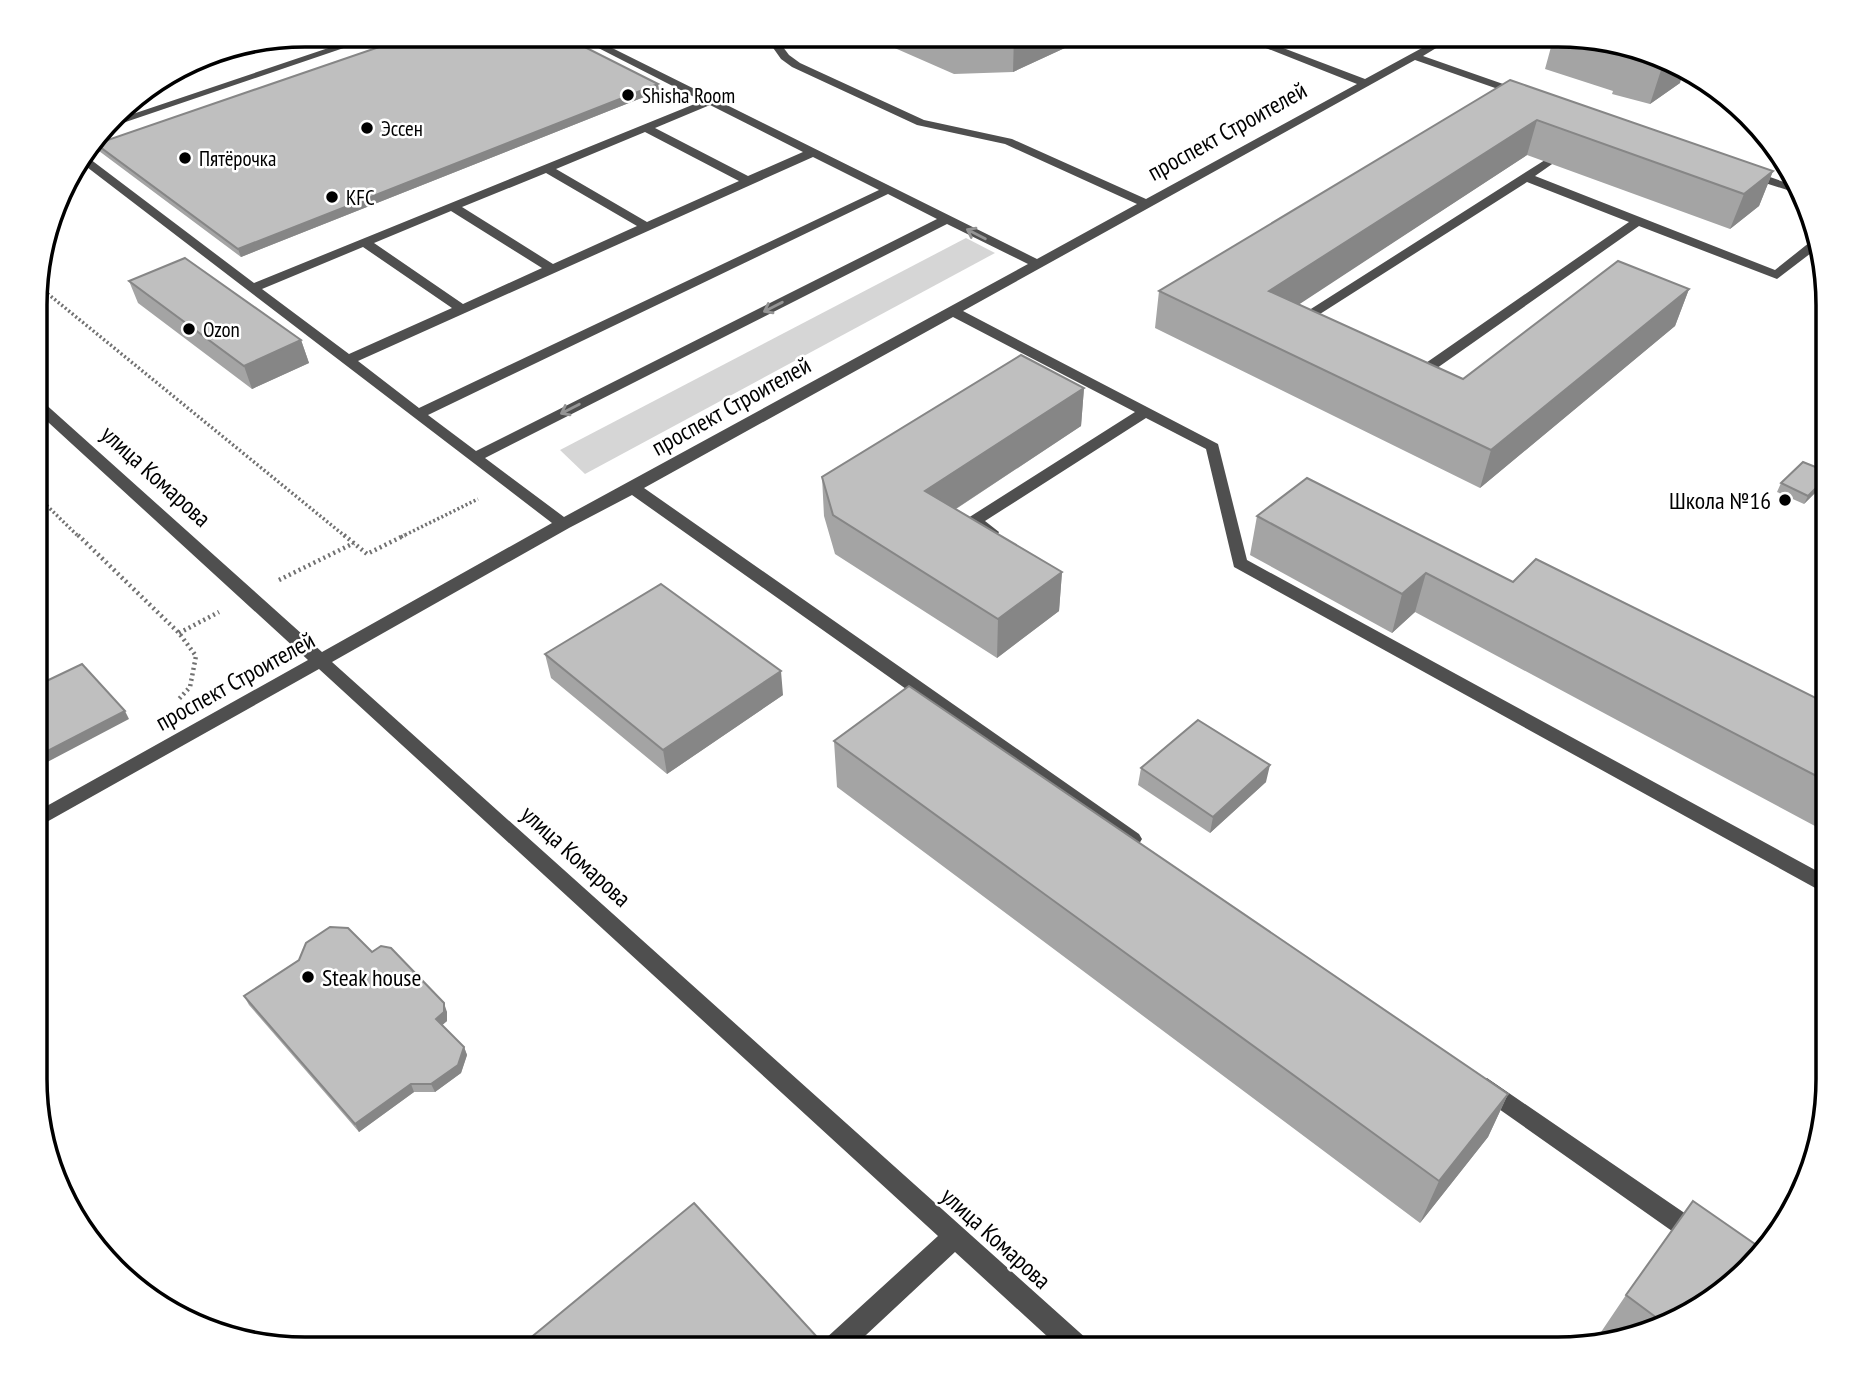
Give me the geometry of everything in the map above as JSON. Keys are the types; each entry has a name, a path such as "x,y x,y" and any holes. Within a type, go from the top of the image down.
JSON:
{"street":[{"path":"127,119 341,47"},
{"path":"602,47 1037,264"},
{"path":"778,47 796,65 921,122 1008,141 1146,204"},
{"path":"1270,47 1365,83"},
{"name":"проспект Строителей","path":"47,815 562,524 633,488 1430,47"},
{"path":"1413,56 1530,97"},
{"path":"253,288 710,101"},
{"path":"646,128 748,181"},
{"path":"348,360 813,152"},
{"path":"1323,333 1299,321 1549,162"},
{"path":"90,164 562,524"},
{"path":"546,169 647,227"},
{"path":"1737,169 1787,187"},
{"path":"1526,177 1777,275 1810,249"},
{"path":"418,414 888,190"},
{"path":"453,207 552,269"},
{"path":"475,457 947,219"},
{"path":"1406,372 1418,378 1638,221"},
{"path":"365,243 462,309"},
{"path":"953,311 1213,447 1240,563 1816,880"},
{"path":"1005,541 974,521 1145,412"},
{"name":"улица Комарова","path":"47,413 1066,1337"},
{"path":"633,488 1144,846"},
{"path":"1473,1078 1711,1245"},
{"path":"846,1337 955,1236"}],"path":[{"path":"48,294 367,554 510,483"},
{"path":"47,506 179,633 196,656 190,687 171,707"}],"shaded area":[{"path":"966,238 995,253 585,474 560,450"}],"building":[{"name":"Эссен","path":"379,47 585,47 658,84 238,249 101,148 107,140"},
{"path":"1510,80 1773,171 1744,194 1537,120 1269,291 1463,379 1618,261 1689,289 1491,450 1159,291"},
{"path":"185,258 301,340 244,366 129,281"},
{"path":"1021,355 1084,388 925,491 1062,572 998,619 833,515 822,477"},
{"path":"1803,462 1816,467 1816,488 1808,496 1781,483"},
{"path":"1307,478 1513,582 1536,559 1816,698 1816,776 1426,573 1402,594 1257,516"},
{"path":"661,584 781,671 663,750 545,654"},
{"path":"82,664 125,711 47,751 47,681"},
{"path":"909,686 1508,1094 1439,1181 834,741"},
{"path":"1198,720 1270,765 1213,817 1141,768"},
{"path":"330,927 348,928 372,952 381,946 391,948 444,1003 444,1012 436,1019 464,1047 458,1065 431,1084 411,1084 355,1124 244,996 299,960 306,943"},
{"path":"1693,1201 1756,1244 1715,1283 1687,1302 1657,1317 1626,1295"},
{"path":"694,1203 817,1337 532,1337"}],"place":[{"name":"Shisha Room","path":"628,95"},
{"name":"Эссен","path":"367,128"},
{"name":"Пятёрочка","path":"185,158"},
{"name":"KFC","path":"332,197"},
{"name":"Ozon","path":"189,329"},
{"name":"Школа №16","path":"1785,500"},
{"name":"Steak house","path":"308,977"}]}
